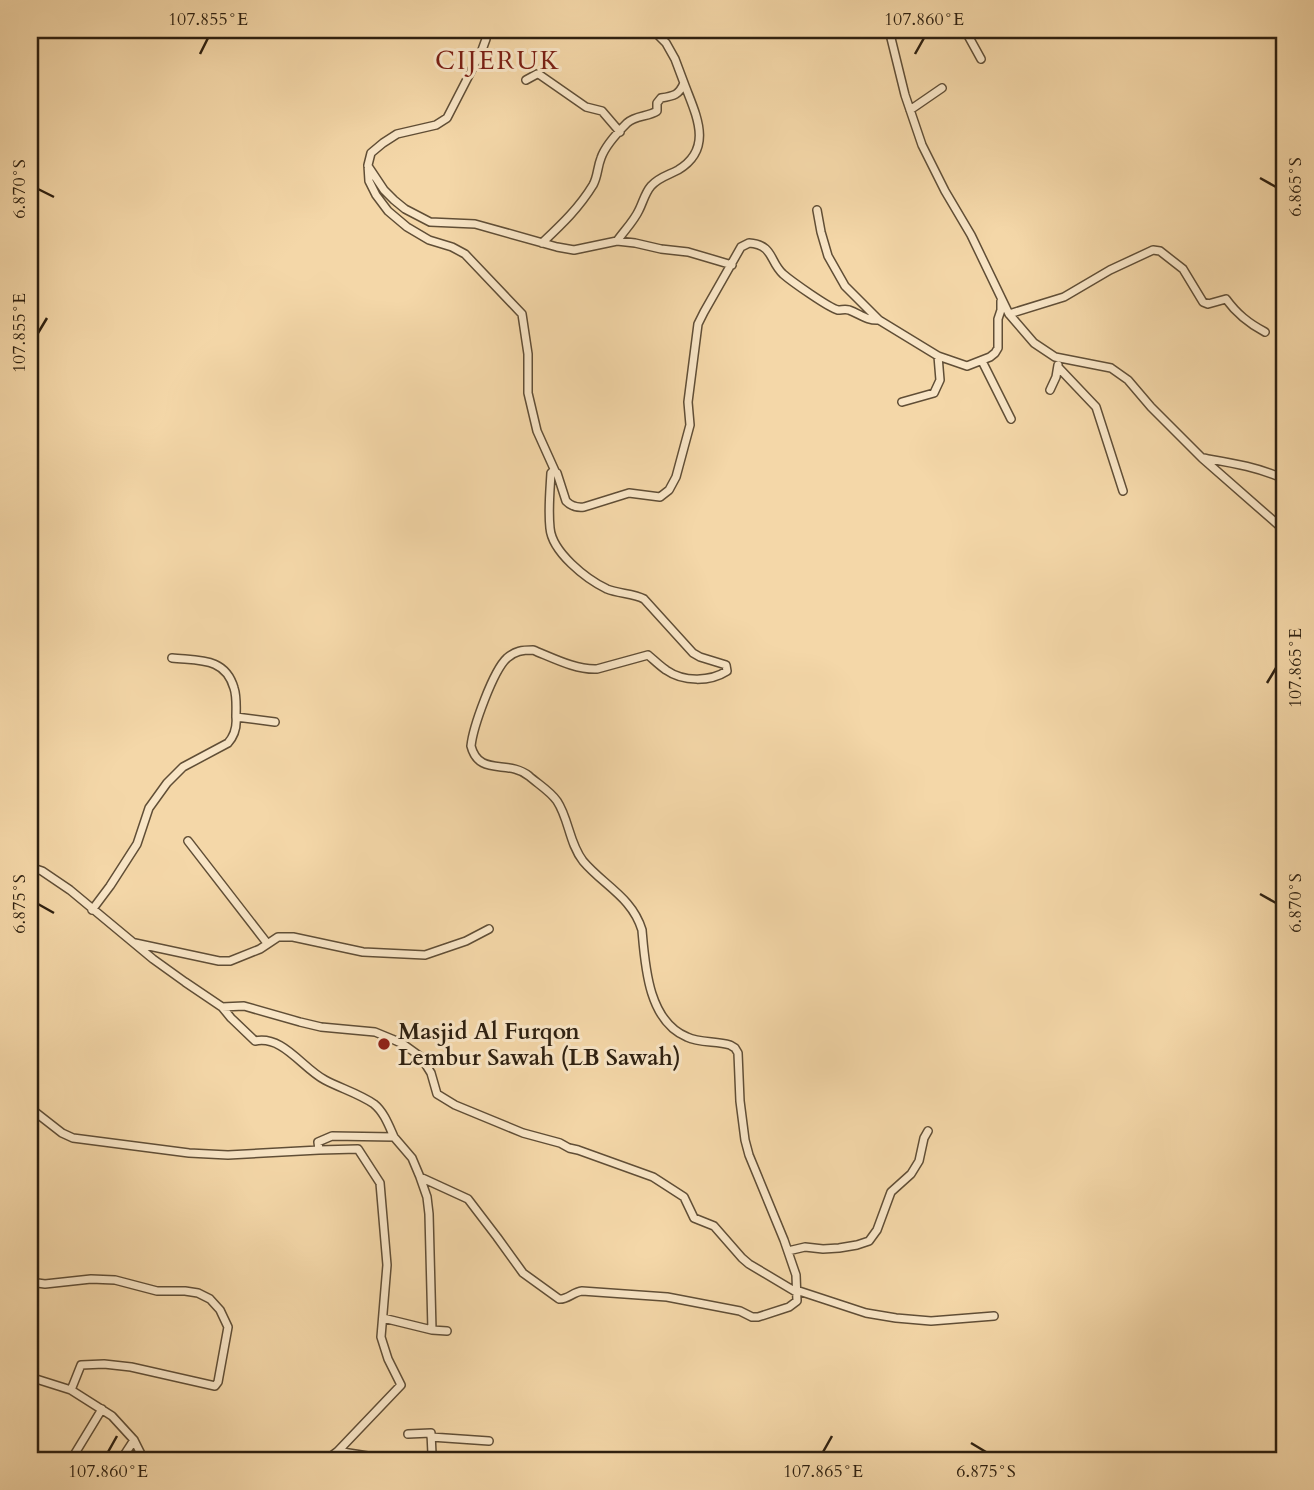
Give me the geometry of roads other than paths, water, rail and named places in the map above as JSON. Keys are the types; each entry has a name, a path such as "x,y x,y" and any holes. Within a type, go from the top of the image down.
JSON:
{"street":[{"path":"485,30 486,39 482,50 447,118 436,125 397,134 370,153 369,181 388,211 429,240 465,254 522,314 528,354 528,393 537,432 569,504 578,508 629,494 656,497 667,493 676,477 690,425 688,402 698,324 745,244 755,243 762,246 771,253 785,276 828,305 839,310 846,309 872,321 879,320"},
{"path":"617,241 639,211 651,186 666,174 678,170 697,150 700,126 666,43 653,30"},
{"path":"889,30 901,81 922,145 971,235 1009,314 1034,343 1055,357 1111,368 1128,380 1202,458 1284,530"},
{"path":"965,30 981,59"},
{"path":"526,80 539,75 586,107 602,111 620,132"},
{"path":"542,243 572,215 594,183 601,156 620,132 632,119 656,113 660,99 678,94 684,83"},
{"path":"910,110 942,88"},
{"path":"368,165 394,200 430,222 475,224 574,250 617,241 688,252 732,265"},
{"path":"817,210 828,256 845,286 879,320 938,356 967,366 990,357 998,348 1001,297"},
{"path":"1009,314 1064,297 1110,270 1157,250 1184,269 1203,302 1209,304 1226,299 1233,310 1265,332"},
{"path":"902,402 934,393 940,380 938,356"},
{"path":"1055,357 1058,367 1096,407 1123,491"},
{"path":"982,361 1011,419"},
{"path":"1050,390 1058,367"},
{"path":"1202,458 1250,466 1284,479"},
{"path":"420,1177 468,1199 523,1273 559,1299 582,1291 667,1297 758,1317 793,1306 797,1301 796,1275 745,1140 738,1052 724,1043 688,1038 669,1024 657,1007 649,986 640,924 621,896 590,868 578,853 557,801 523,772 485,764 472,752 471,741 496,673 508,657 516,652 533,650 589,669 648,655 667,671 681,677 702,679 717,677 727,671 726,665 693,653 644,599 619,593 584,576 557,547 550,527 551,473 555,471"},
{"path":"92,910 137,844 149,808 167,783 183,767 228,743 233,737 237,724 234,689 223,668 207,661 172,658"},
{"path":"236,717 275,722"},
{"path":"188,841 267,943"},
{"path":"30,867 43,871 58,881 184,982 222,1007 255,1041 265,1039 275,1043 321,1078 375,1105 384,1116 394,1137 412,1158 427,1197 432,1330"},
{"path":"134,943 219,961 230,961 260,949 278,937 293,937 363,952 425,955 466,941 489,929"},
{"path":"222,1007 244,1006 321,1027 375,1032 403,1044 421,1057 431,1073 437,1094 455,1105 523,1133 560,1143 653,1177 684,1197 694,1218 714,1226 749,1264 796,1291 866,1313 896,1318 931,1321 994,1316"},
{"path":"30,1108 62,1133 73,1138 202,1154 358,1149 380,1183 387,1265 381,1337 401,1385 338,1451 326,1460"},
{"path":"788,1251 805,1247 839,1248 869,1241 877,1230 891,1192 911,1174 919,1161 928,1131"},
{"path":"319,1150 318,1142 332,1136 394,1137"},
{"path":"30,1283 116,1280 156,1291 198,1293 210,1299 220,1310 228,1327 215,1386 131,1367 84,1364 79,1367 71,1390"},
{"path":"383,1318 447,1331"},
{"path":"33,1378 71,1390 112,1416 134,1440 144,1460"},
{"path":"71,1460 102,1409"},
{"path":"408,1434 431,1433 432,1454 429,1457 410,1459"},
{"path":"431,1437 489,1441"},
{"path":"121,1460 134,1440"},
{"path":"338,1451 373,1457 420,1460"}],"place":[{"name":"Masjid Al Furqon Lembur Sawah (LB Sawah)","path":"384,1044"}],"district":[{"name":"CIJERUK","path":"498,60"}]}
